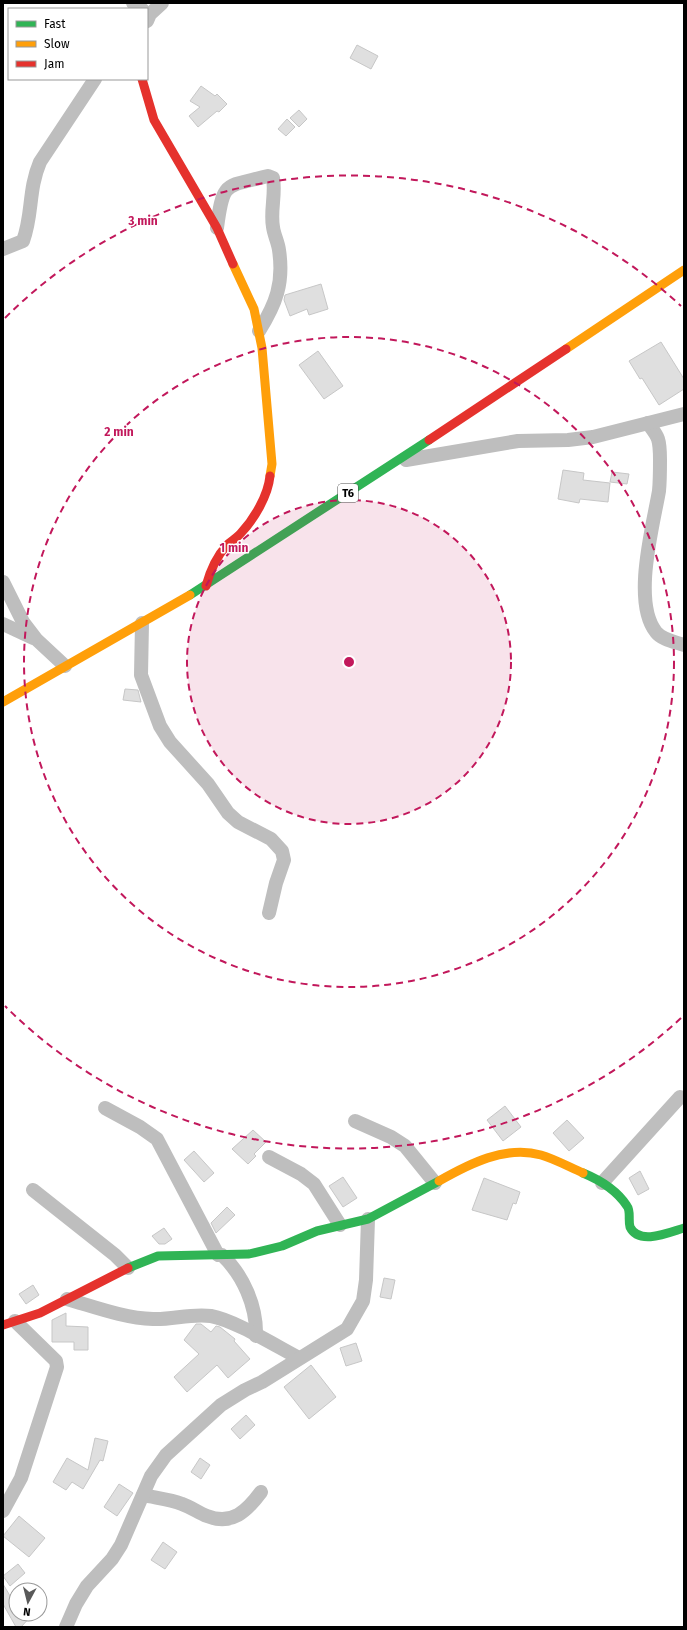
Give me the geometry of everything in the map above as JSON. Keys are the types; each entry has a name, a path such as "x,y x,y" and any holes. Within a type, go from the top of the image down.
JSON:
{"main road":[{"path":"142,80 154,120 217,228 254,309 259,331 272,464 269,486 257,510 242,533 227,545 218,557 210,572 206,586"},
{"name":"T6","path":"3,702 206,586 684,270"},
{"path":"9,1323 40,1313 128,1268 158,1256 220,1255 256,1252 282,1246 317,1231 368,1219 480,1160 499,1154 520,1153 547,1157 602,1183 614,1191 628,1207 630,1226 634,1232 641,1236 651,1237 684,1228"}],"street":[{"path":"148,13 162,3"},
{"path":"3,249 23,242 29,215 33,177 40,162 94,80"},
{"path":"217,228 220,203 226,190 231,185 268,176 274,178 275,188 273,227 279,251 281,280 273,310 259,331"},
{"path":"395,462 518,441 568,440 593,437 684,414"},
{"path":"648,423 658,439 660,467 659,490 649,538 646,567 646,588 649,616 657,633 662,637 684,645"},
{"path":"3,582 23,622 36,639 66,666"},
{"path":"142,623 141,675 160,726 170,742 208,784 228,813 238,822 271,839 282,851 284,860 276,883 269,913"},
{"path":"3,624 36,639"},
{"path":"602,1183 680,1097"},
{"path":"105,1108 140,1127 157,1139 220,1255 234,1266 243,1284 257,1320 256,1336"},
{"path":"355,1121 391,1137 406,1146 435,1183"},
{"path":"269,1157 301,1174 314,1184 340,1225"},
{"path":"33,1190 109,1250 128,1268"},
{"path":"66,1627 76,1604 87,1586 112,1559 121,1545 151,1476 166,1455 188,1433 221,1405 245,1390 262,1382 347,1329 363,1301 366,1280 368,1219"},
{"path":"67,1299 137,1318 154,1319 199,1315 212,1316 299,1358"},
{"path":"3,1511 21,1478 57,1367 56,1361 9,1323"},
{"path":"143,1495 179,1502 207,1516 222,1520 230,1519 245,1512 261,1492"}],"building":[{"path":"357,45 378,56 371,69 350,58"},
{"path":"201,86 215,96 217,94 227,104 219,112 217,111 198,127 189,116 200,107 190,101"},
{"path":"299,110 307,119 299,127 290,118"},
{"path":"287,119 295,127 286,136 278,129"},
{"path":"321,284 328,309 309,315 307,309 290,316 284,300 285,295"},
{"path":"661,342 684,379 684,389 659,405 629,361"},
{"path":"318,351 343,386 324,399 299,365"},
{"path":"563,470 584,473 583,480 610,483 608,502 580,499 579,503 558,499"},
{"path":"612,472 629,474 627,484 610,482"},
{"path":"125,689 138,690 141,702 123,700"},
{"path":"505,1106 521,1127 503,1141 487,1120"},
{"path":"567,1120 584,1138 569,1151 553,1133"},
{"path":"253,1130 266,1142 254,1154 256,1156 248,1164 232,1149"},
{"path":"194,1151 214,1173 204,1182 184,1160"},
{"path":"640,1171 649,1189 638,1195 629,1178"},
{"path":"343,1177 357,1198 343,1207 329,1186"},
{"path":"484,1178 520,1192 516,1204 513,1203 507,1220 472,1210"},
{"path":"227,1207 235,1215 216,1233 211,1223"},
{"path":"164,1228 172,1239 165,1244 159,1244 152,1236"},
{"path":"384,1278 395,1280 391,1299 380,1297"},
{"path":"33,1285 39,1295 26,1304 19,1294"},
{"path":"66,1313 66,1326 88,1327 88,1350 74,1350 74,1342 52,1342 52,1320"},
{"path":"196,1324 201,1324 211,1332 216,1326 220,1327 235,1339 234,1341 250,1359 228,1378 217,1365 187,1392 174,1377 199,1354 184,1340"},
{"path":"356,1343 362,1361 346,1366 340,1348"},
{"path":"311,1365 336,1397 309,1419 284,1387"},
{"path":"246,1415 255,1425 240,1439 231,1429"},
{"path":"95,1438 108,1441 103,1461 100,1460 83,1489 72,1482 66,1490 53,1482 67,1458 88,1470"},
{"path":"200,1458 210,1465 201,1479 191,1472"},
{"path":"119,1484 133,1493 117,1516 104,1507"},
{"path":"19,1516 45,1538 29,1557 3,1536"},
{"path":"163,1542 177,1552 165,1569 151,1560"},
{"path":"18,1564 25,1573 15,1582 8,1583 3,1576"},
{"path":"3,1584 8,1592 8,1613 3,1604"},
{"path":"13,1622 26,1622 21,1627 16,1627"}],"traffic: fast":[{"path":"190,595 429,440"},
{"path":"583,1173 613,1190 623,1200 628,1208 630,1227 634,1233 647,1237 684,1228"},
{"path":"128,1268 158,1256 249,1254 282,1246 317,1231 368,1219 439,1181"}],"traffic: slow":[{"path":"233,264 254,309 262,348 272,464 270,476"},
{"path":"566,349 684,270"},
{"path":"3,702 190,595"},
{"path":"439,1181 475,1163 501,1154 514,1152 541,1155 583,1173"}],"traffic: jam":[{"path":"142,80 154,120 217,228 233,264"},
{"path":"429,440 566,349"},
{"path":"206,586 220,554 251,521 263,499 269,484 270,476"},
{"path":"3,1325 40,1313 128,1268"}]}
